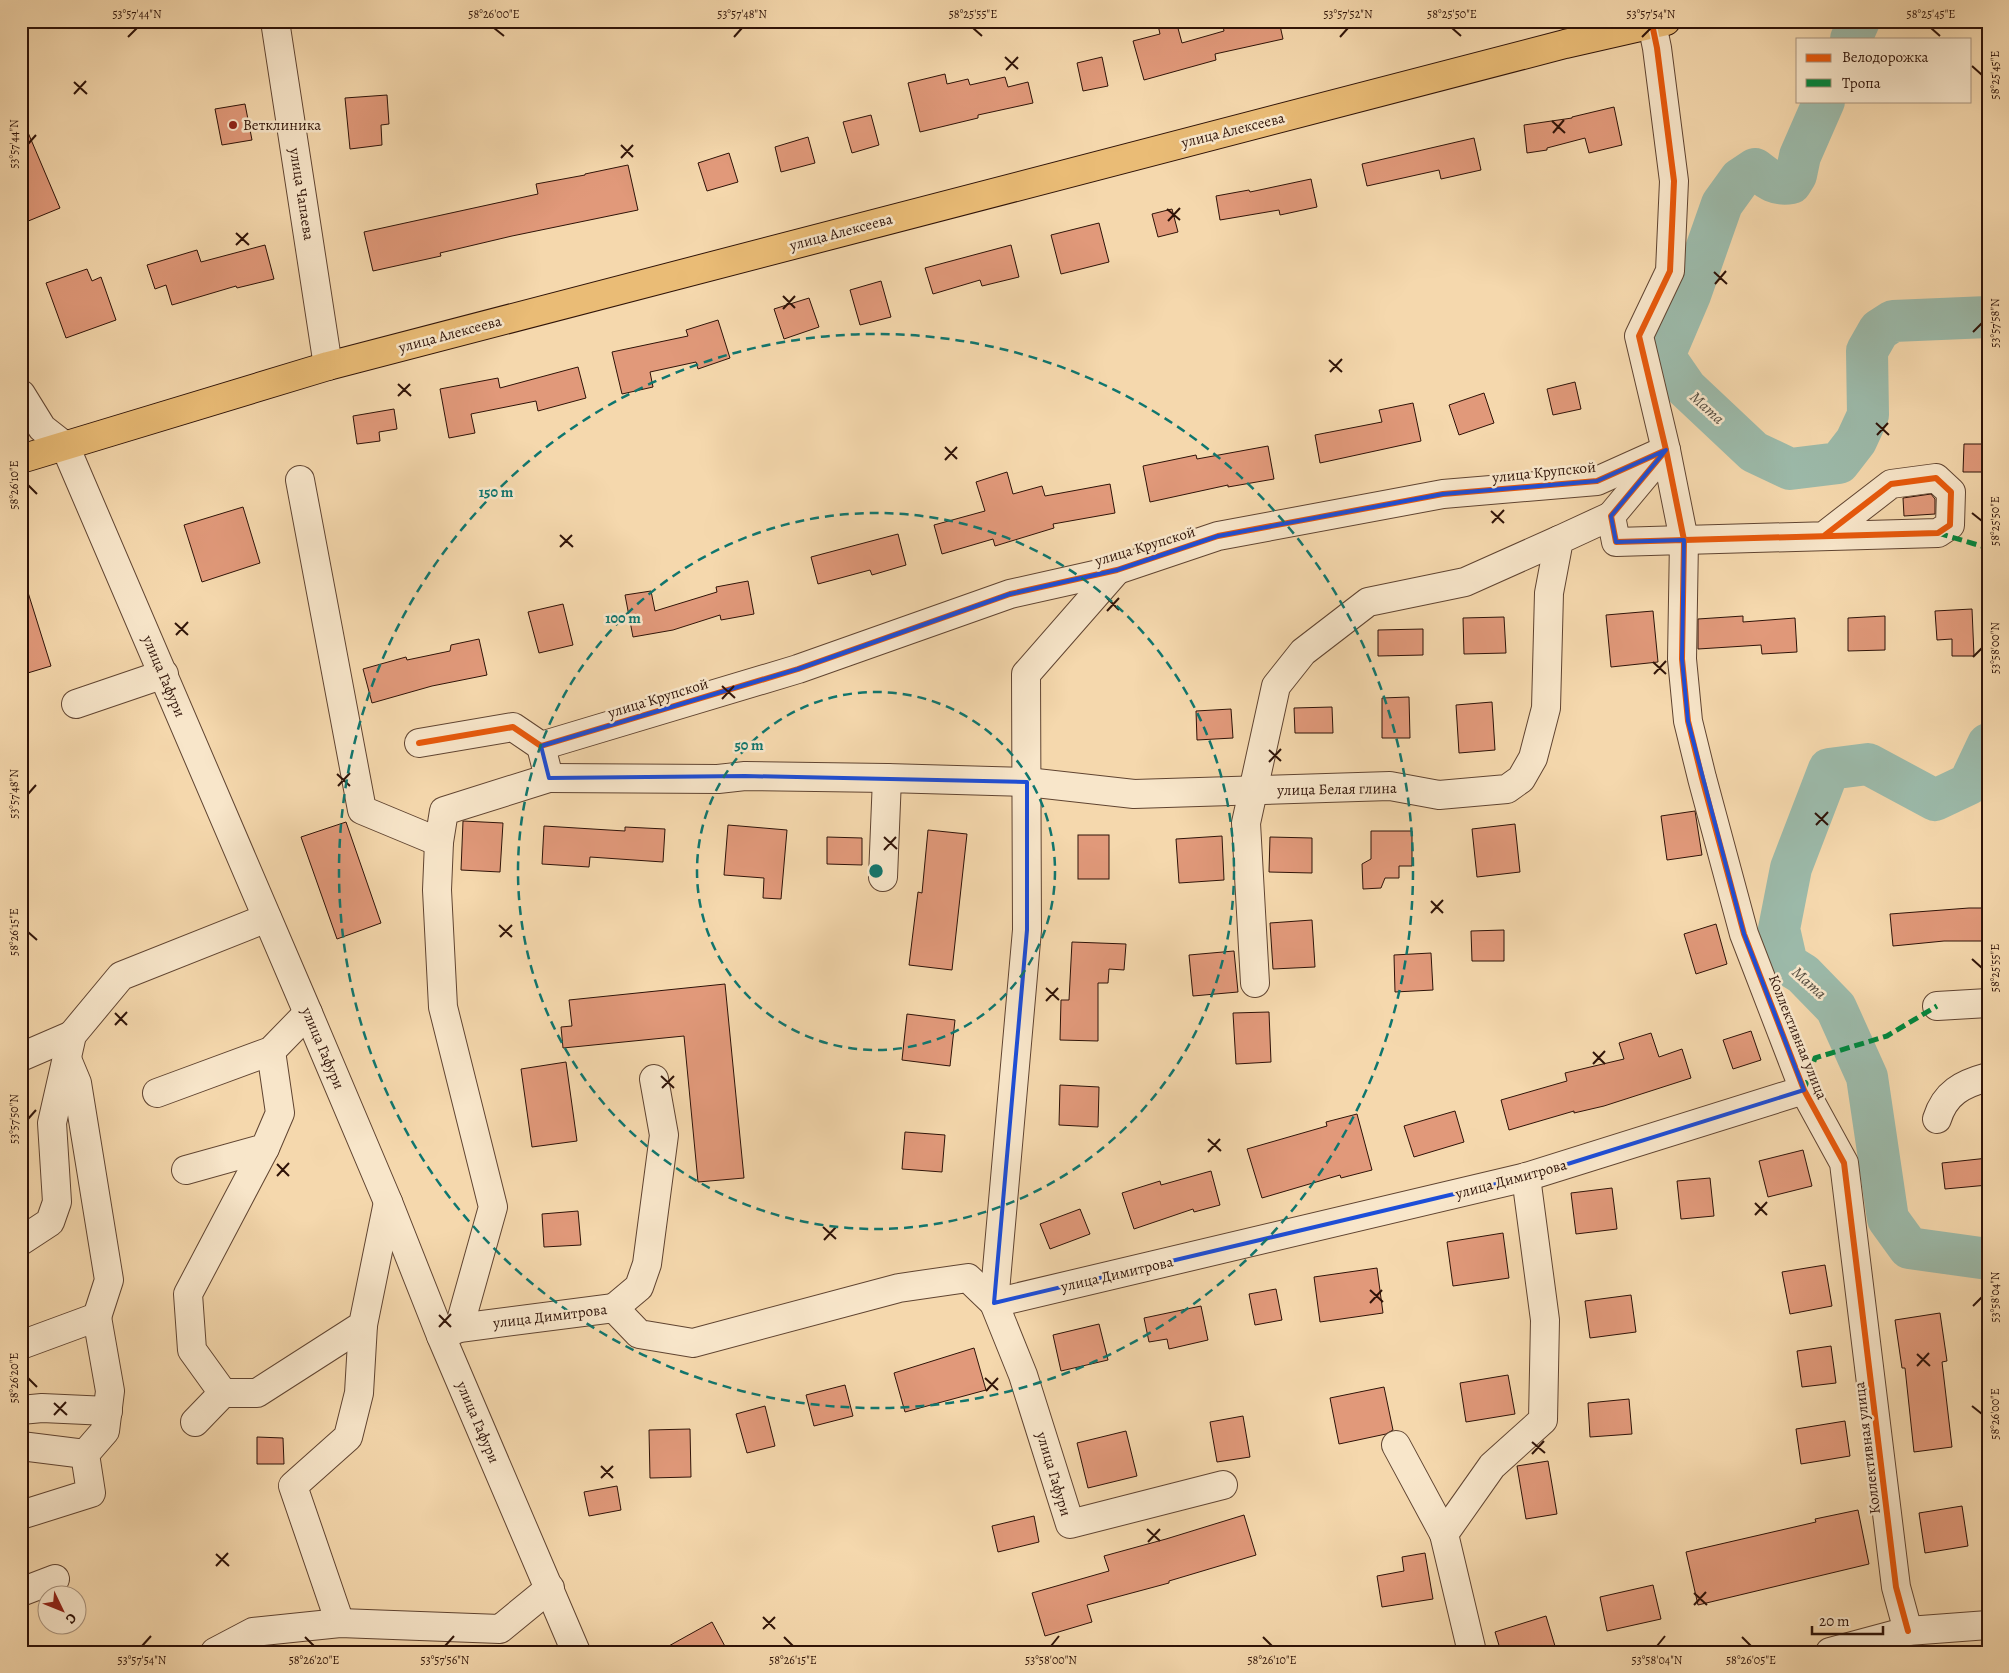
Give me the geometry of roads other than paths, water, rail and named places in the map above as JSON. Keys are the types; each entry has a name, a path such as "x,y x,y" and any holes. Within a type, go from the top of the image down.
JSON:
{"main road":[{"name":"улица Алексеева","path":"21,459 328,366 976,196 1607,27 1659,23"}],"street":[{"name":"улица Чапаева","path":"275,21 328,366"},
{"path":"1659,23 1658,48 1674,181 1670,271 1639,336 1666,450 1684,540"},
{"path":"21,394 42,428 65,446"},
{"name":"улица Гафури","path":"65,446 388,1202 450,1332 576,1652"},
{"path":"1255,983 1246,823 1276,686 1303,652 1368,602 1465,582 1611,516 1666,450"},
{"name":"улица Крупской","path":"541,746 798,669 1010,594 1117,570 1218,536 1443,494 1597,481 1666,450"},
{"path":"300,480 362,810 439,842 437,890 443,1007 493,1206 450,1332"},
{"path":"1611,516 1616,542 1826,535"},
{"name":"улица Белая глина","path":"439,842 444,811 549,778 718,779 746,776 887,778 1027,782 1134,794 1390,786 1439,795 1507,789 1521,779 1533,758 1546,708 1549,593 1559,540"},
{"name":"Коллективная улица","path":"1684,540 1682,659 1688,721 1744,934 1804,1090 1844,1163 1896,1587 1908,1630"},
{"path":"994,1303 1027,930 1026,674 1117,570"},
{"path":"76,704 164,674"},
{"path":"419,744 512,727 541,746 549,778"},
{"path":"882,877 887,778"},
{"path":"21,1241 50,1222 57,1202 52,1123 69,1047 121,976 267,918"},
{"path":"1937,1006 1988,1003"},
{"path":"157,1093 271,1051 308,1012"},
{"path":"21,1057 69,1047"},
{"path":"21,1515 91,1493 86,1454 106,1431 110,1391 96,1317 109,1280 77,1084 69,1047"},
{"path":"223,1393 192,1350 188,1294 265,1148 280,1113 271,1051"},
{"path":"1937,1119 1941,1106 1954,1091 1988,1077"},
{"path":"614,1308 640,1286 647,1264 664,1135 654,1079"},
{"name":"улица Димитрова","path":"450,1332 614,1308 639,1334 693,1343 899,1288 968,1278 994,1303 1526,1177 1804,1090"},
{"path":"186,1170 265,1148"},
{"path":"1444,1534 1492,1466 1543,1420 1545,1320 1526,1177"},
{"path":"340,1623 293,1486 348,1437 359,1393 362,1325 388,1202"},
{"name":"улица Гафури","path":"994,1303 1023,1375 1070,1524 1223,1485"},
{"path":"21,1345 96,1317"},
{"path":"195,1422 223,1393 257,1393 362,1325"},
{"path":"21,1410 42,1408 108,1411"},
{"path":"21,1446 86,1454"},
{"path":"1396,1446 1444,1534 1472,1652"},
{"path":"21,1592 55,1578"},
{"path":"215,1652 253,1632 340,1623 500,1629 550,1588"},
{"path":"1830,1652 1908,1630 1988,1625"}],"waterway":[{"name":"Мата","path":"1851,38 1859,21"},
{"name":"Мата","path":"1824,102 1800,156 1796,175 1791,183 1776,182 1755,169 1740,179 1722,204 1690,295 1664,356 1686,388 1754,452 1790,469 1839,463 1856,441 1868,415 1867,351 1879,330 1893,321 1988,317"},
{"name":"Мата","path":"1988,744 1969,784 1935,800 1868,764 1829,769 1791,868 1779,929 1787,964 1803,974 1836,1008 1867,1077 1888,1219 1909,1248 1988,1259"}],"place":[{"name":"Ветклиника","path":"233,125"}]}
